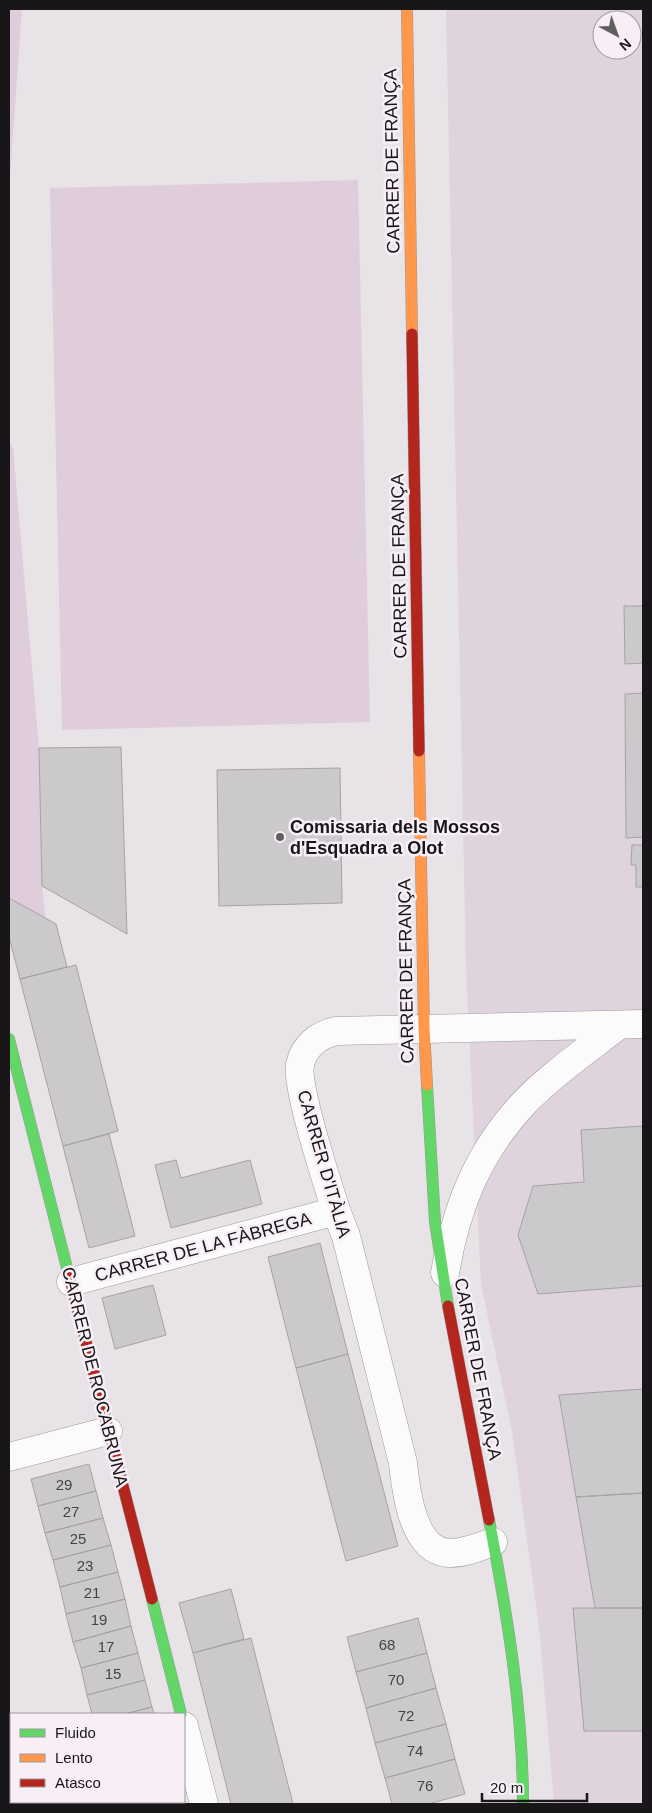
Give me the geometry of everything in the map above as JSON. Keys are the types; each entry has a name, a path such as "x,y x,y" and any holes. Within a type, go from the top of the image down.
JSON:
{"street":[{"name":"CARRER DE FRANÇA","path":"407,9 424,1028 435,1222 443,1282 493,1542 512,1658 523,1778 523,1804"},
{"name":"CARRER D'ITÀLIA","path":"493,1542 467,1551 450,1554 433,1548 418,1529 406,1492 403,1463 346,1236 336,1211 299,1076 303,1056 315,1039 336,1031 631,1025"},
{"path":"443,1282 451,1233 463,1197 493,1142 525,1102 631,1025"},
{"name":"CARRER DE ROCABRUNA","path":"9,1039 181,1713"},
{"name":"CARRER DE LA FÀBREGA","path":"71,1282 336,1211"},
{"path":"9,1457 108,1431"},
{"path":"185,1730 204,1804"}],"shaded area":[{"path":"9,9 22,9 9,191"},
{"path":"446,9 643,9 643,1804 554,1804 539,1627 512,1432 481,1284 466,968"},
{"path":"358,180 370,722 62,730 50,188"},
{"path":"9,442 13,448 39,748 42,886 46,919 9,898"}],"building":[{"path":"624,606 643,606 643,663 625,664"},
{"path":"643,693 643,837 626,838 625,694"},
{"path":"121,747 127,934 42,886 39,748"},
{"name":"Comissaria dels Mossos d'Esquadra a Olot","path":"340,768 342,903 219,906 217,770"},
{"path":"632,845 643,845 643,887 636,887 636,865 631,865"},
{"path":"9,898 56,924 67,967 20,979 9,937"},
{"path":"76,965 118,1131 63,1146 20,979"},
{"path":"643,1126 643,1286 538,1294 518,1235 533,1186 584,1182 581,1130"},
{"path":"109,1134 135,1236 89,1248 63,1146"},
{"path":"176,1160 181,1178 250,1160 262,1204 171,1228 155,1165"},
{"path":"320,1243 348,1354 296,1368 268,1257"},
{"path":"153,1285 166,1335 115,1349 102,1298"},
{"path":"348,1354 398,1546 346,1561 296,1368"},
{"path":"643,1389 643,1493 576,1497 559,1395"},
{"path":"89,1464 96,1491 38,1506 31,1479"},
{"path":"96,1491 103,1518 45,1533 38,1506"},
{"path":"643,1493 643,1608 595,1608 576,1497"},
{"path":"103,1518 111,1545 53,1560 45,1533"},
{"path":"111,1545 118,1572 60,1587 53,1560"},
{"path":"118,1572 125,1599 66,1614 60,1587"},
{"path":"231,1589 244,1639 193,1653 179,1603"},
{"path":"125,1599 131,1626 73,1642 66,1614"},
{"path":"573,1608 643,1608 643,1731 584,1731"},
{"path":"418,1618 427,1653 356,1672 347,1637"},
{"path":"131,1626 138,1653 81,1668 73,1642"},
{"path":"251,1638 293,1804 231,1804 193,1653"},
{"path":"138,1653 145,1680 87,1695 81,1668"},
{"path":"427,1653 436,1688 366,1708 356,1672"},
{"path":"145,1680 152,1707 129,1713 92,1713 87,1695"},
{"path":"436,1688 446,1724 375,1743 366,1708"},
{"path":"152,1707 154,1713 129,1713"},
{"path":"9,1722 10,1803 29,1804 9,1804"},
{"path":"446,1724 455,1759 385,1778 375,1743"},
{"path":"455,1759 465,1794 428,1804 392,1804 385,1778"},
{"path":"118,1803 177,1803 177,1804 116,1804"}],"traffic: fast":[{"path":"9,1039 69,1276"},
{"path":"427,1085 435,1222 448,1306"},
{"path":"489,1520 513,1661 520,1733 523,1804"},
{"path":"152,1599 181,1713"}],"traffic: slow":[{"path":"407,9 412,334"},
{"path":"419,751 424,1028 427,1085"}],"traffic: jam":[{"path":"412,334 419,751"},
{"path":"69,1276 152,1599"},
{"path":"448,1306 489,1520"}],"place":[{"name":"Comissaria dels Mossos d'Esquadra a Olot","path":"280,837"}]}
